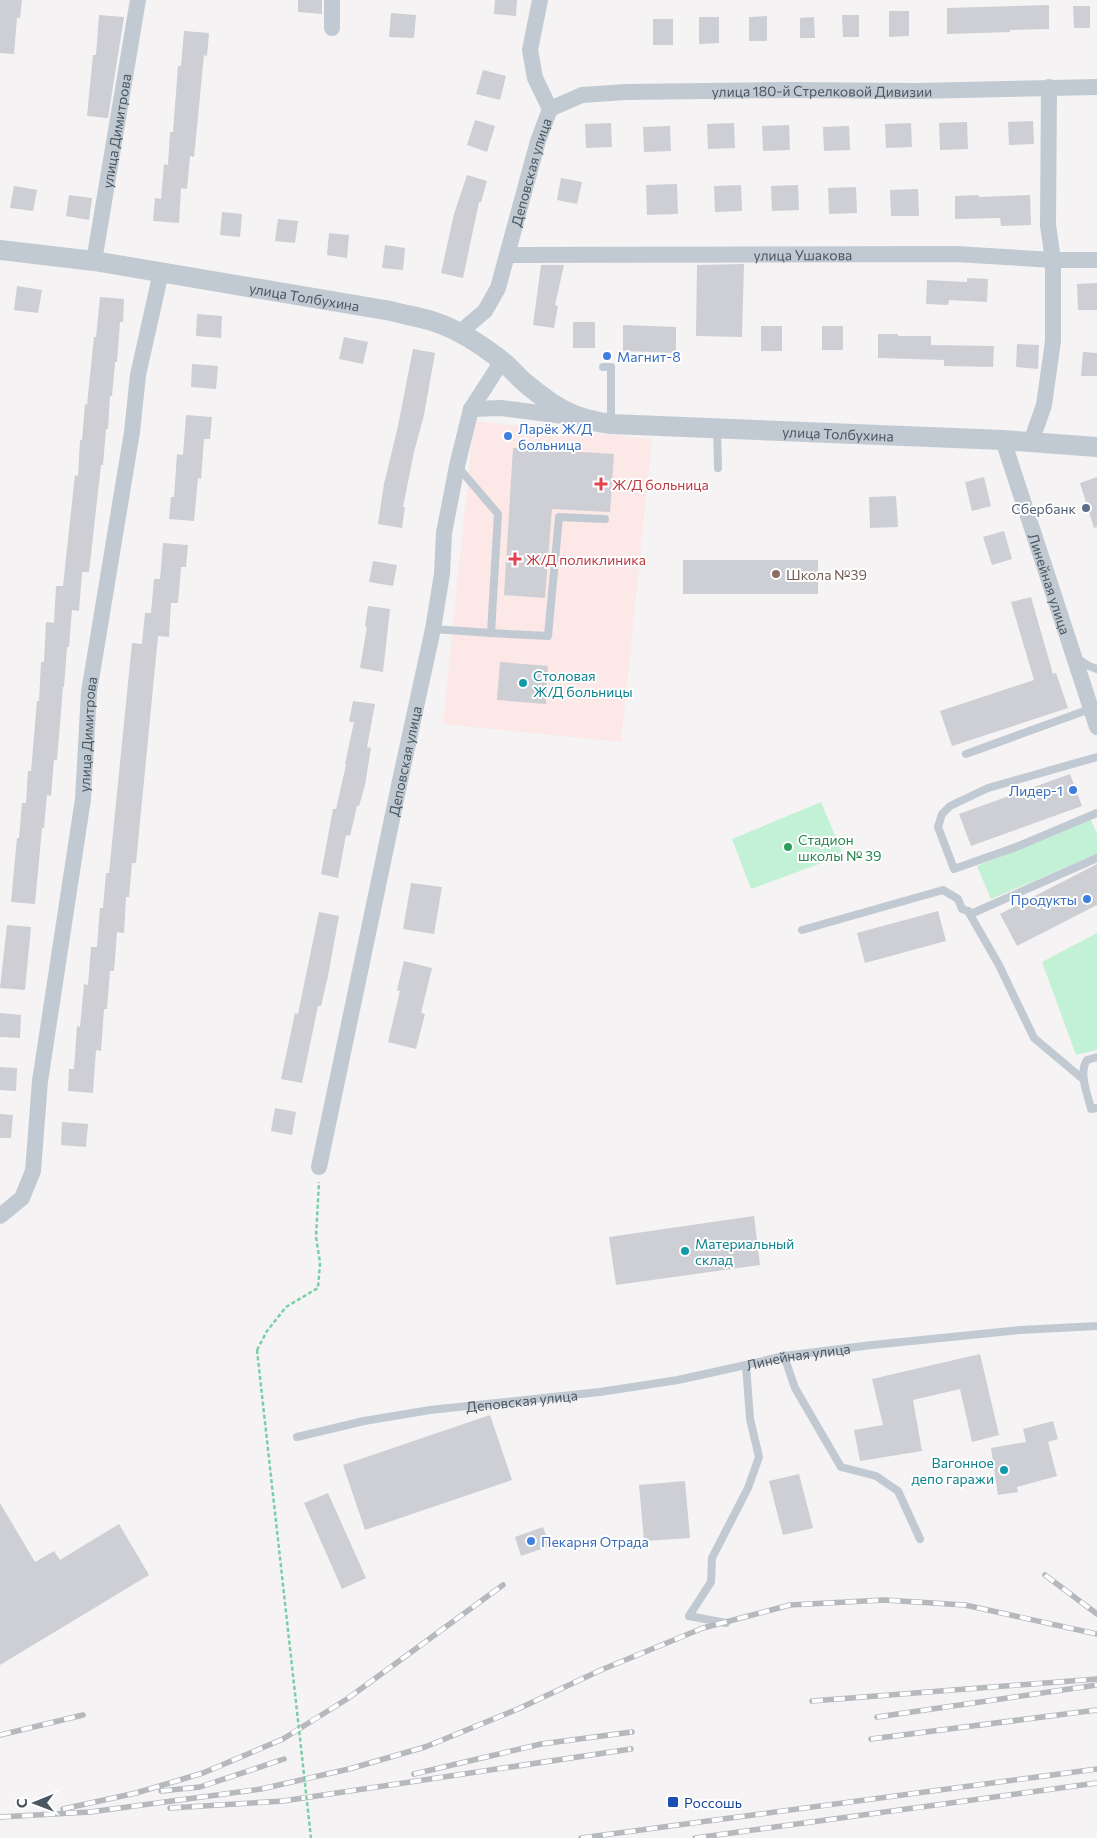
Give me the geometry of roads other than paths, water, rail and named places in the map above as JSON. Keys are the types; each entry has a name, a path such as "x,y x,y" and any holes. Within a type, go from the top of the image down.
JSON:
{"street":[{"name":"улица Димитрова","path":"94,261 138,0"},
{"path":"332,0 332,28"},
{"name":"Деповская улица","path":"459,333 485,311 498,288 538,140 550,109 535,78 530,50 540,0"},
{"path":"1031,442 1044,405 1053,341 1053,260 1048,225 1049,87"},
{"name":"улица 180-й Стрелковой Дивизии","path":"550,109 582,95 626,92 915,91 1097,87"},
{"name":"улица Толбухина","path":"0,250 94,261 391,312 433,321 459,333 502,361 524,382 560,409 578,418"},
{"name":"улица Ушакова","path":"508,256 955,254 1053,260 1097,260"},
{"name":"улица Димитрова","path":"0,1216 22,1198 33,1171 40,1081 83,800 89,692 132,432 138,375 161,272"},
{"name":"Деповская улица","path":"319,1167 433,630 442,574 444,533 456,466 471,409 502,361"},
{"name":"улица Толбухина","path":"471,409 501,408 612,424 1003,440 1097,447"},
{"name":"Линейная улица","path":"1003,440 1097,728"}],"lane":[{"path":"603,367 611,367 612,424"},
{"path":"717,429 718,468"},
{"path":"456,466 498,514 491,633"},
{"path":"433,630 548,636 559,517 605,519"},
{"path":"1074,657 1097,669"},
{"path":"966,754 1090,709"},
{"path":"1097,757 988,788 950,806 942,814 938,827 954,869 1016,847 1097,813"},
{"path":"802,930 943,890 958,899 962,909 973,913 1097,858"},
{"path":"968,912 999,965 1034,1038 1084,1080"},
{"path":"1097,1057 1087,1060 1084,1080 1091,1109 1097,1108"},
{"name":"Линейная улица","path":"726,1623 688,1616 711,1582 712,1558 748,1488 759,1457 750,1419 746,1365 784,1356 1020,1330 1097,1326"},
{"path":"784,1356 794,1388 841,1467 876,1476 898,1490 920,1539"},
{"name":"Деповская улица","path":"296,1437 364,1421 430,1410 600,1392 678,1380 746,1365"}],"railway":[{"path":"1045,1575 1097,1614"},
{"path":"63,1809 136,1793 203,1773 283,1739 347,1699 503,1585"},
{"path":"0,1817 90,1812 261,1789 349,1769 425,1747 518,1709 601,1670 703,1628 790,1605 884,1600 965,1605 1097,1634"},
{"path":"812,1701 1097,1679"},
{"path":"877,1717 1097,1685"},
{"path":"871,1739 1097,1710"},
{"path":"0,1735 83,1715"},
{"path":"414,1774 541,1744 632,1732"},
{"path":"170,1808 283,1801 631,1749"},
{"path":"161,1791 200,1787 284,1759"},
{"path":"581,1838 1097,1769"},
{"path":"695,1838 1097,1783"}],"place":[{"name":"Магнит-8","path":"607,356"},
{"name":"Ларёк Ж/Д больница","path":"508,436"},
{"name":"Ж/Д больница","path":"601,484"},
{"name":"Сбербанк","path":"1086,508"},
{"name":"Ж/Д поликлиника","path":"515,559"},
{"name":"Школа №39","path":"776,574"},
{"name":"Столовая Ж/Д больницы","path":"523,683"},
{"name":"Лидер-1","path":"1073,790"},
{"name":"Стадион школы № 39","path":"788,847"},
{"name":"Продукты","path":"1087,899"},
{"name":"Материальный склад","path":"685,1251"},
{"name":"Вагонное депо гаражи","path":"1004,1470"},
{"name":"Пекарня Отрада","path":"531,1541"},
{"name":"Россошь","path":"673,1802"}]}
